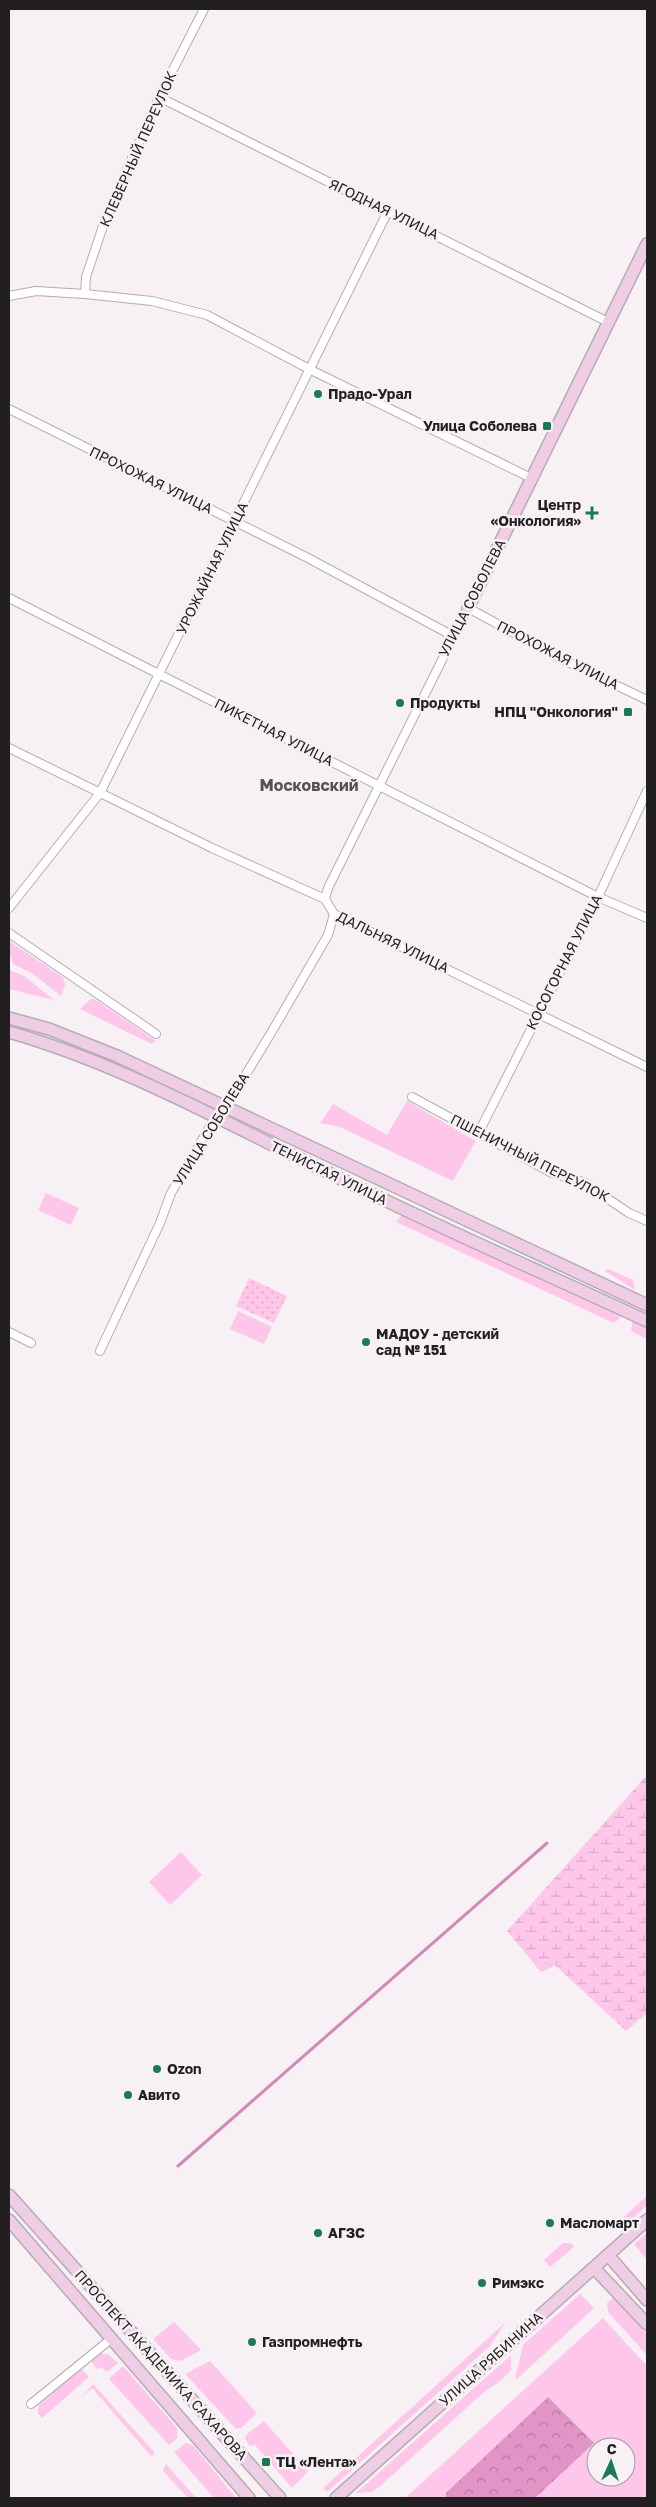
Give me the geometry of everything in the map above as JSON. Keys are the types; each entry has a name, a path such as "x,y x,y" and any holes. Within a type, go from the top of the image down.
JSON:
{"street":[{"name":"КЛЕВЕРНЫЙ ПЕРЕУЛОК","path":"85,294 86,277 106,217 159,97 204,9"},
{"name":"ЯГОДНАЯ УЛИЦА","path":"159,97 608,322"},
{"name":"УРОЖАЙНАЯ УЛИЦА","path":"9,908 100,793 311,370 388,211"},
{"name":"УЛИЦА СОБОЛЕВА","path":"324,898 647,244"},
{"path":"9,296 36,291 85,294 152,301 207,315 311,370 531,478"},
{"name":"ПРОХОЖАЯ УЛИЦА","path":"9,409 308,558 453,636"},
{"name":"ПИКЕТНАЯ УЛИЦА","path":"9,598 598,897 647,918"},
{"name":"ПРОХОЖАЯ УЛИЦА","path":"468,608 567,662 647,700"},
{"name":"ДАЛЬНЯЯ УЛИЦА","path":"9,748 212,848 324,898 334,914 647,1067"},
{"name":"КОСОГОРНАЯ УЛИЦА","path":"479,1132 598,897 647,791"},
{"name":"УЛИЦА СОБОЛЕВА","path":"100,1351 160,1223 171,1193 222,1106 234,1094 275,1027 328,935 334,914"},
{"path":"9,933 156,1034"},
{"name":"ТЕНИСТАЯ УЛИЦА","path":"9,1018 49,1029 117,1056 647,1305"},
{"name":"ТЕНИСТАЯ УЛИЦА","path":"9,1032 44,1042 109,1068 216,1117 395,1206 647,1321"},
{"name":"ПШЕНИЧНЫЙ ПЕРЕУЛОК","path":"412,1097 552,1173 583,1182 629,1213 647,1221"},
{"path":"9,1332 31,1343"},
{"name":"ПРОСПЕКТ АКАДЕМИКА САХАРОВА","path":"9,2195 280,2498"},
{"name":"ПРОСПЕКТ АКАДЕМИКА САХАРОВА","path":"9,2220 249,2498"},
{"name":"УЛИЦА РЯБИНИНА","path":"336,2498 647,2220"},
{"path":"608,2255 647,2300"},
{"path":"594,2268 647,2324"},
{"path":"31,2404 111,2339"}],"green space":[{"path":"9,941 63,977 65,985 61,996 33,974 13,964 9,951"},
{"path":"9,970 24,976 54,1000 9,989"},
{"path":"91,999 96,1000 156,1041 152,1044 80,1009"},
{"path":"407,1101 476,1141 453,1181 340,1127 320,1123 333,1104 387,1135"},
{"path":"46,1193 79,1208 71,1225 38,1210"},
{"path":"403,1214 623,1315 614,1323 396,1222"},
{"path":"608,1269 633,1280 635,1290 605,1271"},
{"path":"249,1278 287,1296 274,1323 236,1306"},
{"path":"238,1311 272,1327 264,1344 230,1329"},
{"path":"633,1319 647,1325 647,1339 631,1331"},
{"path":"647,1775 647,2013 626,2031 555,1965 541,1972 507,1931"},
{"path":"181,1852 202,1875 170,1905 149,1882"},
{"path":"647,2196 647,2205 621,2229 616,2224"},
{"path":"647,2233 647,2260 634,2244"},
{"path":"563,2243 571,2243 574,2247 550,2267 544,2260"},
{"path":"580,2294 594,2308 515,2379 523,2345"},
{"path":"614,2297 647,2334 647,2355 608,2312 607,2303"},
{"path":"603,2318 647,2366 647,2498 405,2498"},
{"path":"174,2322 201,2350 180,2361 171,2359 153,2339"},
{"path":"506,2322 489,2347 327,2492 323,2488"},
{"path":"98,2353 109,2355 118,2363 107,2372 101,2367 97,2369 90,2360"},
{"path":"511,2355 511,2370 500,2381 484,2392 378,2488 371,2492 356,2493"},
{"path":"210,2361 257,2413 241,2428 236,2429 185,2374"},
{"path":"123,2366 177,2428 177,2438 169,2445 109,2379"},
{"path":"80,2367 89,2377 42,2418 38,2413 38,2406"},
{"path":"93,2384 155,2453 151,2456 92,2388 80,2399"},
{"path":"548,2397 588,2437 586,2437 586,2450 535,2498 446,2498 446,2493"},
{"path":"264,2421 308,2471 292,2488 255,2445 250,2446 245,2439 247,2434"},
{"path":"186,2443 193,2445 236,2498 214,2498 174,2452"},
{"path":"166,2464 196,2498 188,2498 163,2471"}],"waterway":[{"path":"178,2166 547,1843"}],"place":[{"name":"Прадо-Урал","path":"318,394"},
{"name":"Улица Соболева","path":"547,426"},
{"name":"Центр «Онкология»","path":"592,513"},
{"name":"Продукты","path":"400,703"},
{"name":"НПЦ \"Онкология\"","path":"628,712"},
{"name":"МАДОУ - детский сад № 151","path":"366,1342"},
{"name":"Ozon","path":"157,2069"},
{"name":"Авито","path":"128,2095"},
{"name":"Масломарт","path":"550,2223"},
{"name":"АГЗС","path":"318,2233"},
{"name":"Римэкс","path":"482,2283"},
{"name":"Газпромнефть","path":"252,2342"},
{"name":"ТЦ «Лента»","path":"266,2462"}],"district":[{"name":"Московский","path":"309,785"}]}
